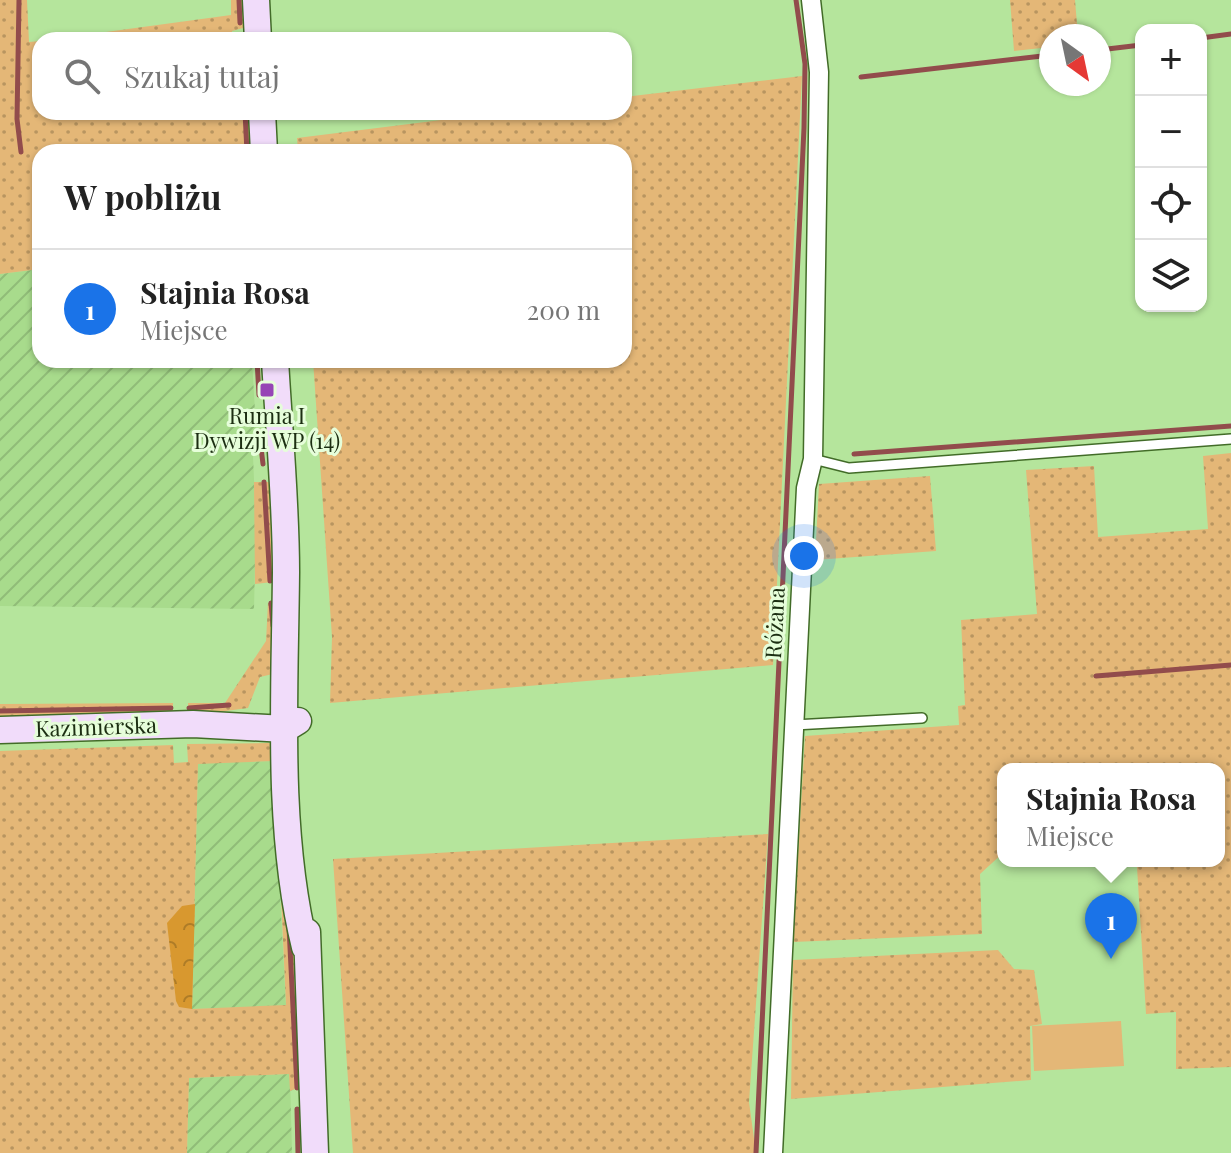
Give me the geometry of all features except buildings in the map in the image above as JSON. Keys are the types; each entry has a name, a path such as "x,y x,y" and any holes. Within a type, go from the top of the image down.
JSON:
{"street":[{"path":"256,0 258,32"},
{"name":"Różana","path":"773,1153 806,488 813,459 819,72 811,0"},
{"path":"262,120 264,144"},
{"path":"275,368 286,569 298,650 290,720 309,915 305,947 315,1153"},
{"name":"Kazimierska","path":"0,730 290,720"}],"lane":[{"path":"813,459 849,468 1231,439"},
{"path":"794,725 922,718"}],"shaded area":[{"path":"0,0 27,0 29,42 32,42 32,120 254,120 256,144 32,144 32,270 0,274"},
{"path":"231,0 249,0 247,27 232,32 106,32 231,15"},
{"path":"1010,0 1075,0 1077,24 1039,24 1039,48 1014,51"},
{"path":"802,76 773,665 330,703 332,637 314,368 632,368 632,144 297,144 297,138 441,120 632,120 632,96"},
{"path":"32,270 32,368 252,368 256,428 252,433 256,525 254,609 0,606 0,274"},
{"path":"1231,453 1231,1067 1176,1069 1176,1012 1146,1014 1137,867 1225,867 1225,763 997,763 997,858 980,874 982,934 793,942 805,736 959,725 958,706 965,705 961,620 1037,614 1026,470 1094,466 1098,537 1208,529 1203,456"},
{"path":"930,476 936,551 815,560 819,484"},
{"path":"254,482 268,482 273,486 273,582 255,584"},
{"path":"274,602 277,673 260,677 248,708 189,716 188,703 225,703 266,641 268,603"},
{"path":"173,703 173,717 0,722 0,704"},
{"path":"269,743 273,747 273,761 198,764 192,1009 286,1005 278,833 297,953 301,1087 290,1091 289,1074 189,1078 187,1153 0,1153 0,751 173,745 174,763 188,762 187,744"},
{"path":"273,761 286,1006 192,1009 198,763"},
{"path":"768,834 749,1102 756,1153 353,1153 333,859"},
{"path":"998,950 1014,969 1034,970 1042,1024 1030,1026 1031,1080 791,1099 793,960"},
{"path":"1121,1021 1124,1066 1034,1071 1032,1026"},
{"path":"290,1074 292,1153 187,1153 189,1078"}],"green space":[{"path":"195,904 192,1009 179,1007 176,1001 167,923 182,906"}],"waterway":[{"path":"19,0 17,119 21,152"},
{"path":"239,0 240,23"},
{"path":"756,1153 804,128 805,64 796,0"},
{"path":"1207,37 1231,34"},
{"path":"1111,49 1135,46"},
{"path":"861,77 1039,56"},
{"path":"245,120 247,144"},
{"path":"257,368 259,395"},
{"path":"854,454 1231,426"},
{"path":"259,431 263,464"},
{"path":"264,482 270,581"},
{"path":"271,603 273,626"},
{"path":"1096,676 1231,665"},
{"path":"189,708 229,705"},
{"path":"0,711 171,708"},
{"path":"289,927 297,1088"},
{"path":"297,1109 298,1153"}],"place":[{"name":"Rumia I Dywizji WP (14)","path":"267,390"},
{"name":"Stajnia Rosa","path":"1111,959"}]}
